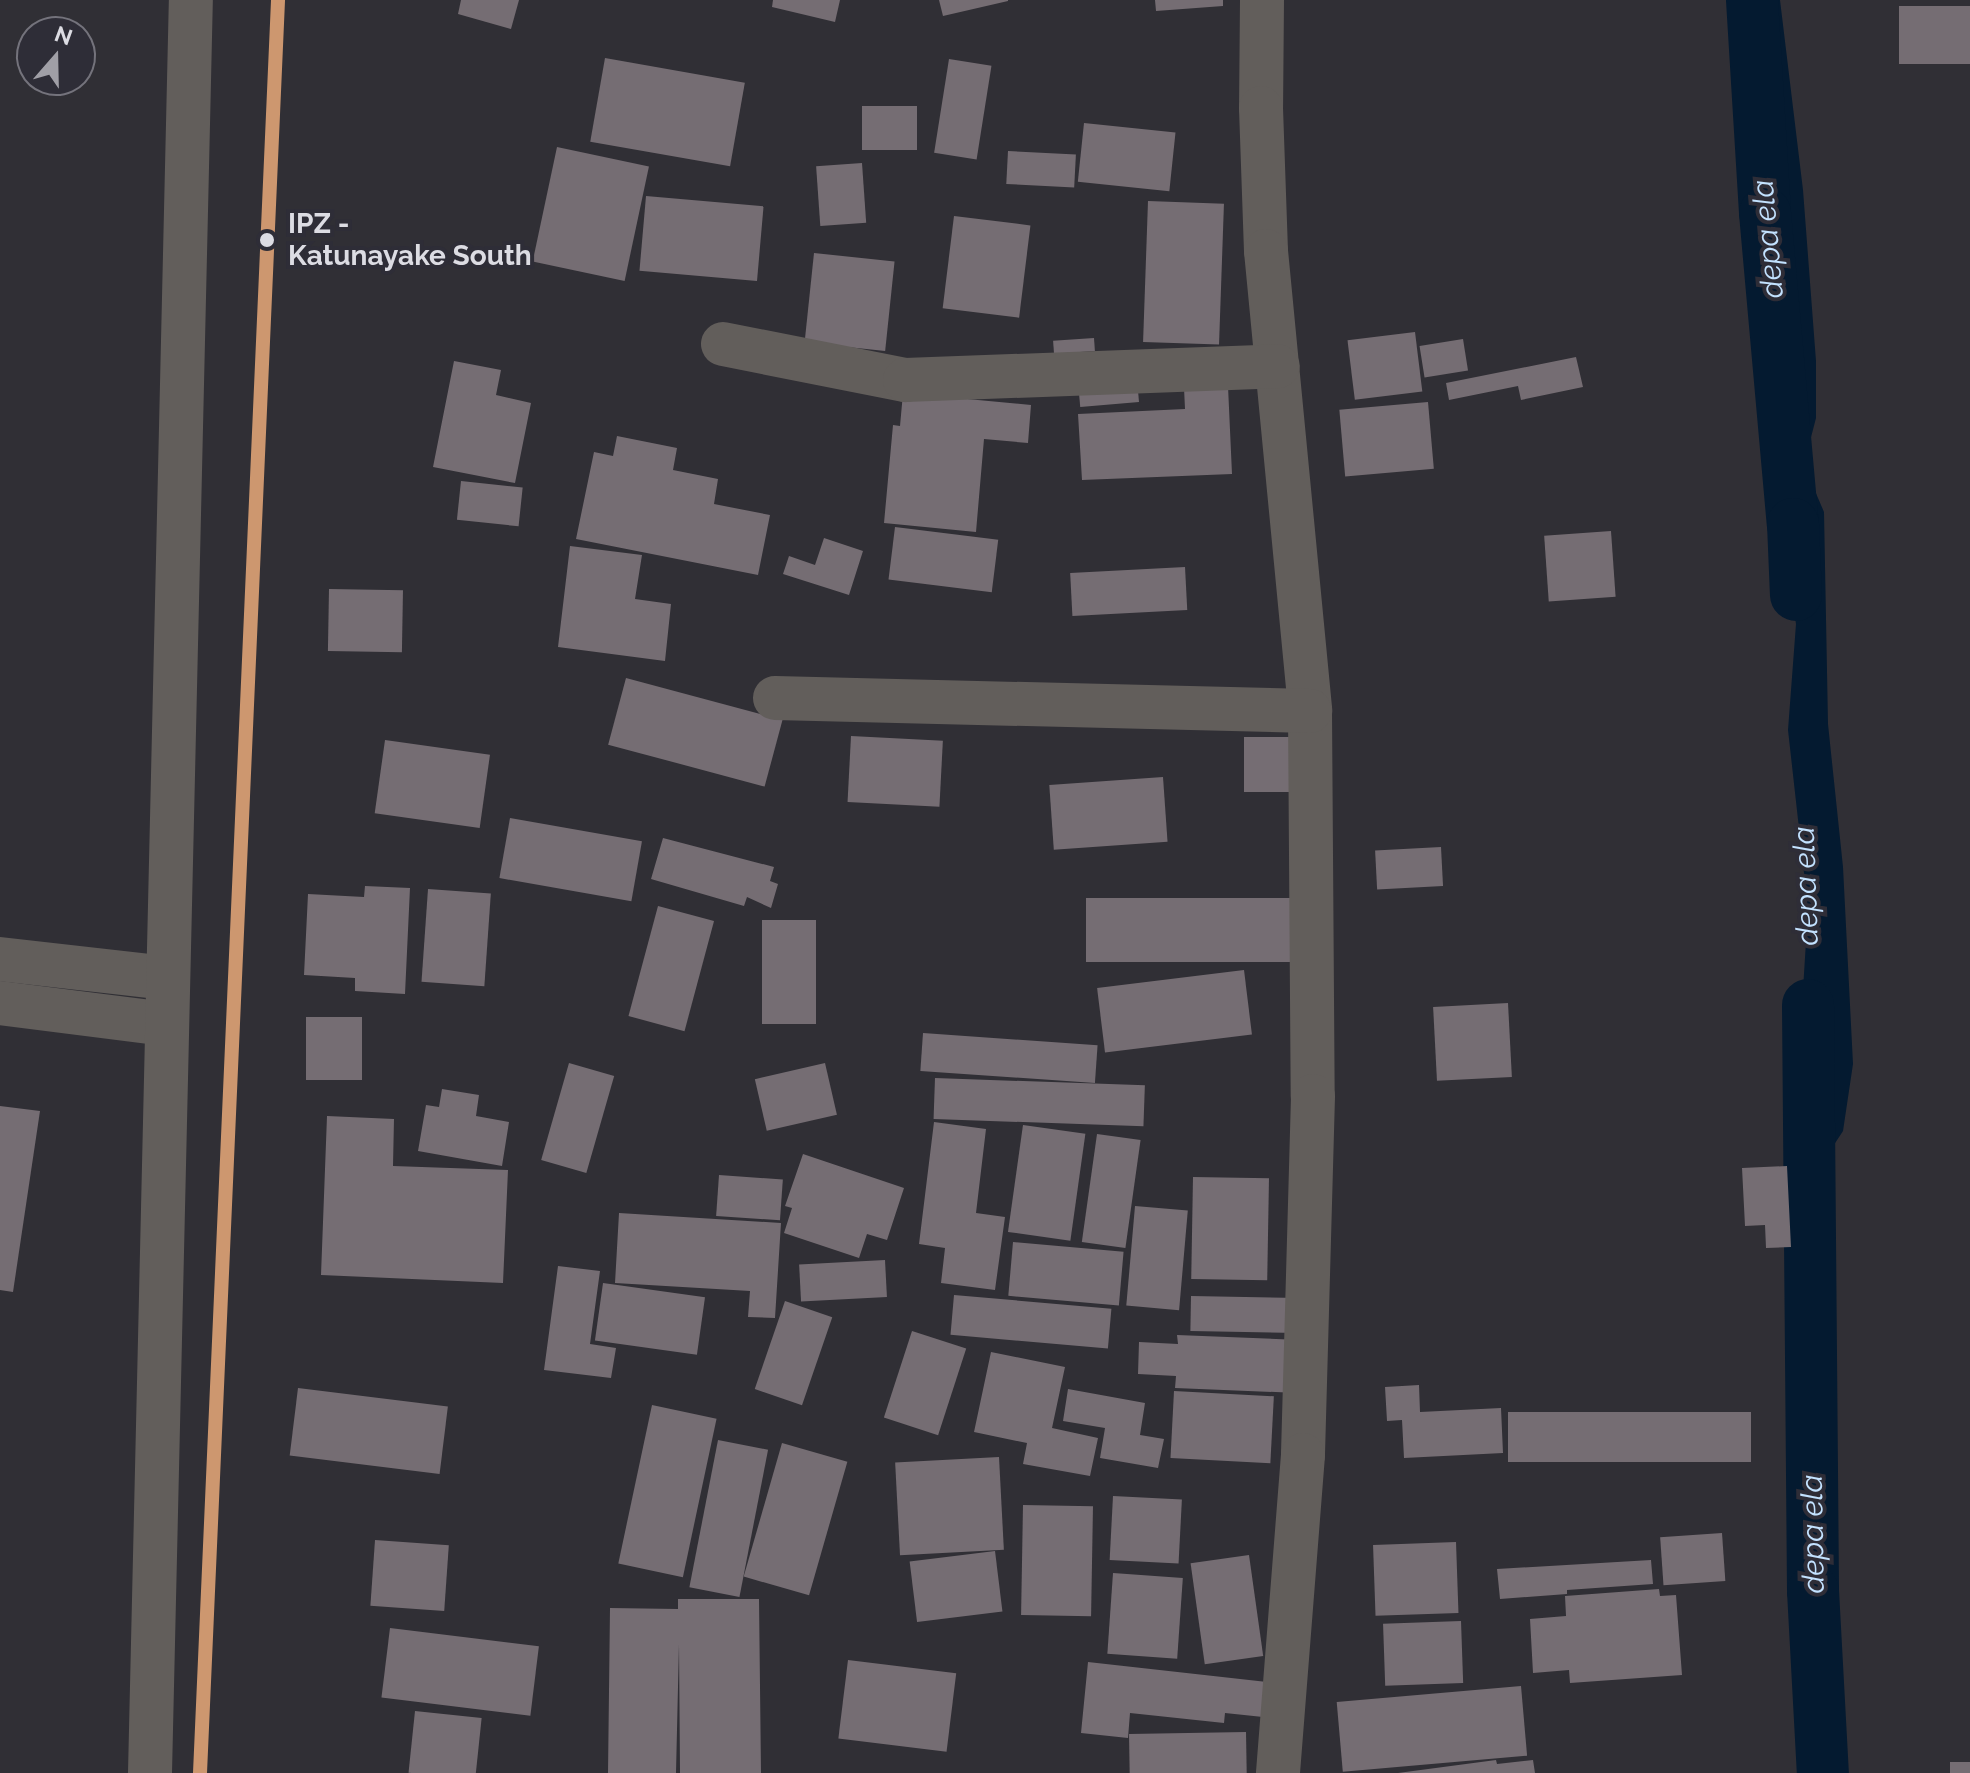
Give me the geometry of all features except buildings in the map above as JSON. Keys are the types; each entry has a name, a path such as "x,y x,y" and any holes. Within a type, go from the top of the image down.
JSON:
{"street":[{"path":"150,1773 191,0"},
{"path":"1262,0 1261,108 1266,251 1310,711 1313,1096 1303,1455 1278,1773"},
{"path":"723,344 905,380 1278,366"},
{"path":"775,698 1310,711"},
{"path":"0,959 168,978"},
{"path":"0,1003 167,1024"}],"water":[{"path":"1734,0 1780,0 1803,190 1816,361 1816,418 1807,453 1809,477 1824,512 1828,724 1843,867 1853,1064 1843,1131 1826,1157 1812,1112 1802,1006 1808,909 1788,730 1796,624 1788,570 1793,524 1791,487 1780,453 1790,349 1765,213 1750,86"}],"waterway":[{"name":"depa ela","path":"1752,0 1765,213 1793,524 1796,595"},
{"name":"depa ela","path":"1808,1005 1813,1591 1823,1773"}],"transit line":[{"path":"200,1773 278,0"}],"place":[{"name":"IPZ - Katunayake South","path":"267,240"}]}
